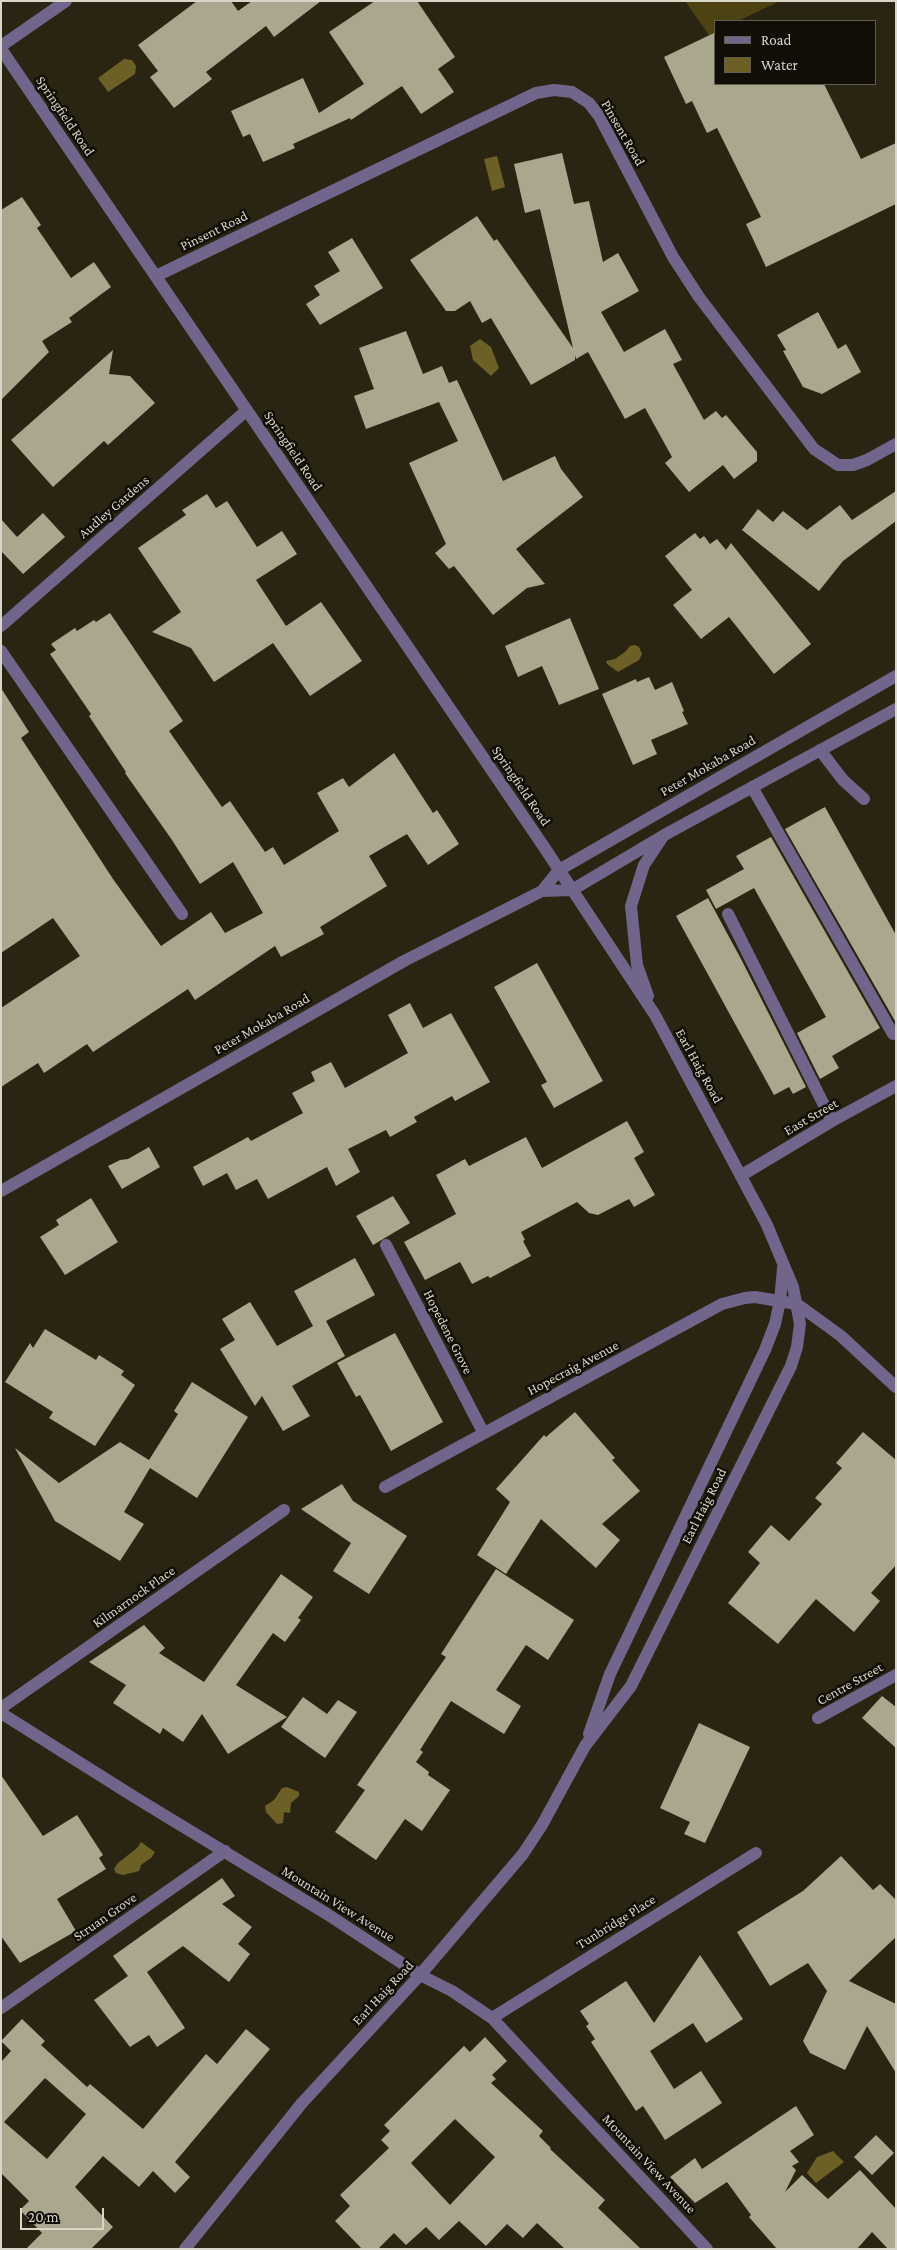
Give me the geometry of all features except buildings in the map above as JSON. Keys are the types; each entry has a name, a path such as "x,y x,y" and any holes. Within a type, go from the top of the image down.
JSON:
{"street":[{"path":"1,48 66,1"},
{"name":"Springfield Road","path":"1,48 572,890"},
{"name":"Pinsent Road","path":"156,276 536,92 554,90 572,92 589,103 599,116 673,257 699,298 814,449 830,462 838,465 853,464 867,460 896,444"},
{"name":"Audley Gardens","path":"1,626 247,410"},
{"path":"1,651 182,914"},
{"name":"Peter Mokaba Road","path":"1,1191 404,961 542,891 559,870 896,676"},
{"name":"Peter Mokaba Road","path":"542,891 572,890 668,833 896,708"},
{"path":"820,750 843,780 864,799"},
{"path":"752,787 893,1034"},
{"path":"655,1015 638,965 631,906 644,865 655,846 668,833"},
{"name":"Earl Haig Road","path":"185,2249 302,2103 420,1974 523,1854 542,1825 585,1746 631,1686 784,1382 798,1347 800,1324 793,1287 767,1225 655,1015 572,890"},
{"path":"728,914 832,1121"},
{"name":"East Street","path":"742,1175 832,1121 896,1086"},
{"name":"Hopedene Grove","path":"386,1245 483,1432"},
{"name":"Earl Haig Road","path":"585,1746 610,1674 765,1350 775,1324 780,1301 783,1266"},
{"name":"Hopecraig Avenue","path":"385,1487 483,1432 722,1304 756,1298 797,1304"},
{"path":"797,1304 841,1336 896,1387"},
{"name":"Kilmarnock Place","path":"1,1708 284,1510"},
{"name":"Centre Street","path":"818,1718 896,1675"},
{"name":"Mountain View Avenue","path":"1,1713 420,1974 452,1991 492,2018 707,2249"},
{"name":"Struan Grove","path":"1,2008 225,1851"},
{"name":"Tunbridge Place","path":"492,2018 756,1852"}],"shaded area":[{"path":"685,1 780,1 740,20 714,20 714,33 709,35"}],"water":[{"path":"124,59 132,60 136,66 135,74 108,92 98,78"},
{"path":"497,156 505,187 492,191 484,159"},
{"path":"480,339 491,347 499,368 491,376 473,360 470,346"},
{"path":"635,645 639,647 642,654 639,660 618,672 607,664 606,661 615,659 630,646"},
{"path":"287,1787 299,1792 299,1796 291,1803 290,1813 284,1812 283,1823 277,1824 266,1812 265,1806 274,1800 282,1788"},
{"path":"141,1842 155,1852 152,1857 141,1865 139,1871 123,1875 116,1873 114,1869 118,1863 137,1848"},
{"path":"833,2151 844,2162 816,2183 807,2173 817,2157"}]}
